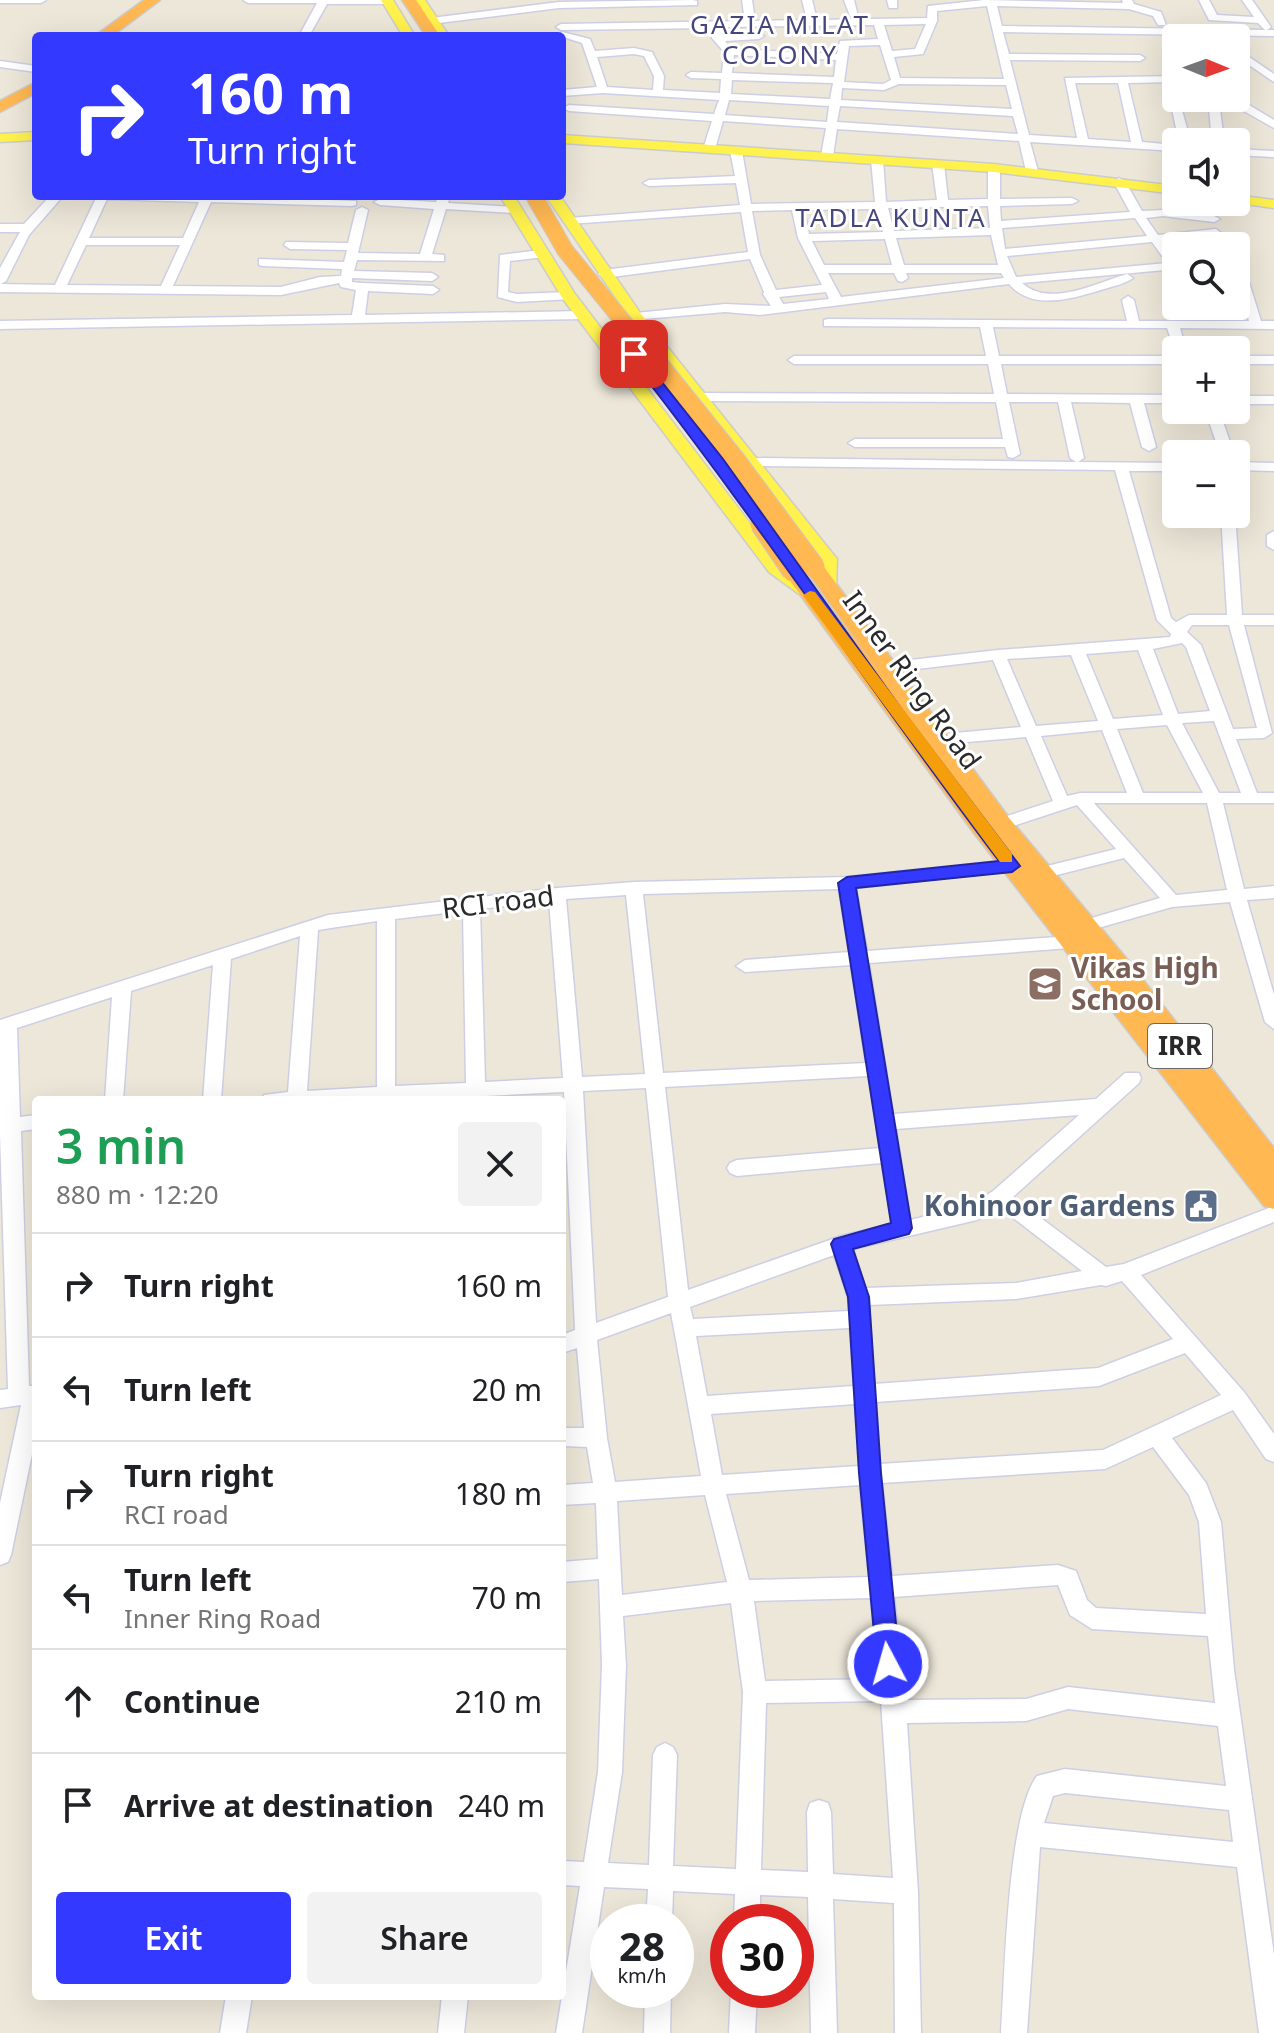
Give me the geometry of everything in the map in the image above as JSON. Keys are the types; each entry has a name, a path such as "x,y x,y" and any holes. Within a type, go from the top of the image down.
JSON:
{"highway":[{"path":"108,32 153,0"},
{"path":"398,0 419,32"},
{"path":"409,0 432,28"},
{"path":"0,107 32,89"},
{"name":"IRR","path":"536,200 565,250 719,441 804,569"},
{"name":"IRR","path":"516,205 820,590"},
{"name":"Inner Ring Road","path":"820,590 889,667 943,739 1001,824 1041,873 1077,934 1274,1198"},
{"name":"Inner Ring Road","path":"820,590 865,670 1012,866 1077,934 1274,1168"}],"main road":[{"path":"387,0 407,32"},
{"path":"419,0 432,28"},
{"path":"0,138 32,136"},
{"path":"566,139 1032,171 1162,188"},
{"path":"566,147 615,148 629,145"},
{"path":"1250,201 1274,204"},
{"path":"516,205 562,208"},
{"name":"Inner Ring Road","path":"516,205 541,254 568,296 775,568 820,590 831,563 636,317 562,208"}],"street":[{"path":"0,0 41,0"},
{"path":"248,0 387,0"},
{"path":"247,15 257,0"},
{"path":"747,0 750,24"},
{"path":"807,0 813,23"},
{"path":"849,0 854,14"},
{"path":"1204,0 1213,18 1260,20"},
{"path":"1247,0 1273,35"},
{"path":"306,32 323,1"},
{"path":"432,28 559,2 693,1 695,23"},
{"path":"559,2 562,32"},
{"path":"990,2 1032,171"},
{"path":"886,54 919,52 932,21 931,4 1129,3 1157,14 1162,23"},
{"path":"566,34 695,23 932,21"},
{"path":"878,22 895,79"},
{"path":"709,149 725,96 729,52 717,38 717,24"},
{"path":"998,29 1162,33"},
{"path":"1143,31 1149,47 1138,49 1146,79"},
{"path":"566,35 581,38 593,54 603,90"},
{"path":"1250,35 1273,35"},
{"path":"717,38 759,36"},
{"path":"827,156 844,42 882,42"},
{"path":"593,54 634,51 648,54 659,76 658,93"},
{"path":"729,52 842,57"},
{"path":"1004,57 1140,58"},
{"path":"1078,58 1085,77"},
{"path":"1250,62 1274,80"},
{"path":"0,64 32,68"},
{"path":"691,75 840,80 884,87 895,79 1011,82"},
{"path":"1083,141 1069,80 1085,77 1162,79"},
{"path":"1122,78 1137,144"},
{"path":"1250,78 1274,80"},
{"path":"566,93 603,90 1017,113"},
{"path":"1250,108 1274,107"},
{"path":"569,108 1162,147"},
{"path":"1250,109 1274,125"},
{"path":"736,151 754,255 769,294 778,308"},
{"path":"1250,153 1274,154"},
{"path":"877,160 881,205 906,293"},
{"path":"938,164 943,203"},
{"path":"994,168 994,228 1001,253 1010,275 1032,295 1054,296 1162,269"},
{"path":"649,183 739,179"},
{"path":"1119,181 1162,248"},
{"path":"0,281 25,228 36,213 52,200"},
{"path":"59,289 102,200"},
{"path":"165,291 207,200"},
{"path":"258,200 357,206"},
{"path":"290,245 349,264 432,284 347,285 349,264 357,206 362,200"},
{"path":"375,200 516,205"},
{"path":"425,257 442,201"},
{"path":"562,208 746,208 1072,201"},
{"path":"797,206 804,238 837,302"},
{"path":"804,238 890,236 1176,213 1214,219"},
{"path":"1215,216 1216,232"},
{"path":"0,228 25,228"},
{"path":"1001,253 1162,237"},
{"path":"81,241 187,242"},
{"path":"541,254 504,258 499,290 502,294 517,298 568,296"},
{"path":"604,274 754,255"},
{"path":"263,262 349,264 440,258"},
{"path":"0,288 281,291 320,281 349,264"},
{"path":"819,269 899,269 1010,275 1162,267"},
{"path":"636,317 725,308 754,311 837,302 1010,275"},
{"path":"358,320 362,287"},
{"path":"769,294 830,288"},
{"path":"1128,300 1134,324"},
{"path":"1250,305 1256,325"},
{"path":"0,325 583,315"},
{"path":"1198,320 1199,324"},
{"path":"828,323 1274,325"},
{"path":"986,324 1015,466"},
{"path":"1172,324 1176,336"},
{"path":"794,360 1162,360"},
{"path":"1250,360 1274,360"},
{"path":"1064,399 1077,458"},
{"path":"1136,399 1149,447"},
{"path":"704,400 1162,399"},
{"path":"1250,400 1274,400"},
{"path":"855,443 1010,443"},
{"path":"753,462 1162,467"},
{"path":"1250,466 1274,467 1274,481"},
{"path":"1121,468 1164,620 1193,645 1251,798"},
{"path":"1225,734 1264,733 1265,728 1235,620 1229,528"},
{"path":"1274,535 1274,546"},
{"path":"865,670 998,655 1172,642 1189,620 1274,620"},
{"path":"1144,645 1173,721 1214,799 1235,893 1274,1022"},
{"path":"1076,649 1138,799"},
{"path":"998,655 1062,803"},
{"path":"943,739 1220,715"},
{"path":"1080,798 1172,901"},
{"path":"1001,824 1080,798 1274,798"},
{"path":"1041,873 1126,852"},
{"name":"RCI road","path":"4,1027 310,925 557,894 634,888 847,883 1012,866"},
{"path":"847,883 902,1228"},
{"path":"634,888 683,1328 713,1484 741,1591 755,1692 748,1904"},
{"path":"745,966 860,958 1077,934 1172,901 1235,893 1274,892"},
{"path":"557,894 573,1084 586,1337 596,1438 606,1492 612,1607 610,1772 569,2033"},
{"path":"471,906 476,1094"},
{"path":"386,917 386,1096 476,1094 655,1078 877,1069"},
{"path":"297,1096 310,925"},
{"path":"212,1096 223,954"},
{"path":"114,1096 122,989"},
{"path":"0,1555 26,1486 6,1126 4,1027"},
{"path":"566,1343 841,1244 977,1212 1000,1197 1132,1078"},
{"path":"886,1122 1100,1106"},
{"path":"6,1126 32,1123"},
{"path":"737,1168 891,1155"},
{"path":"1000,1197 1116,1275 1187,1343 1237,1398 1274,1452"},
{"path":"683,1328 1016,1291 1116,1275 1274,1214"},
{"path":"841,1244 859,1308 906,1892 908,2033"},
{"path":"697,1406 865,1391 1099,1377 1187,1343"},
{"path":"566,1495 1105,1459 1237,1398"},
{"path":"566,1437 596,1438"},
{"path":"1158,1437 1186,1473 1206,1507 1215,1558 1218,1626 1228,1716 1272,2033"},
{"path":"566,1572 608,1568"},
{"path":"612,1607 741,1591 880,1587 1058,1575 1068,1578 1078,1607 1092,1618 1218,1626"},
{"path":"755,1692 1026,1710 1068,1698 1228,1716"},
{"path":"659,1904 665,1755"},
{"path":"1014,2033 1029,1834 1039,1794 1054,1781 1239,1799"},
{"path":"819,1812 824,2033"},
{"path":"1029,1834 1246,1856"},
{"path":"566,1873 906,1892"},
{"path":"233,2033 238,2000"},
{"path":"451,2033 455,2000"},
{"path":"657,2033 658,2008"},
{"path":"742,2033 743,2008"}],"slow traffic":[{"path":"810,595 1006,858"}],"place":[{"name":"Vikas High School","path":"1045,984"},
{"name":"Kohinoor Gardens","path":"1201,1206"}],"district":[{"name":"GAZIA MILAT COLONY","path":"780,40"},
{"name":"TADLA KUNTA","path":"891,218"}],"route":[{"path":"634,354 718,462 899,718 1012,866 847,883 902,1228 841,1244 858,1297 888,1664"}]}
